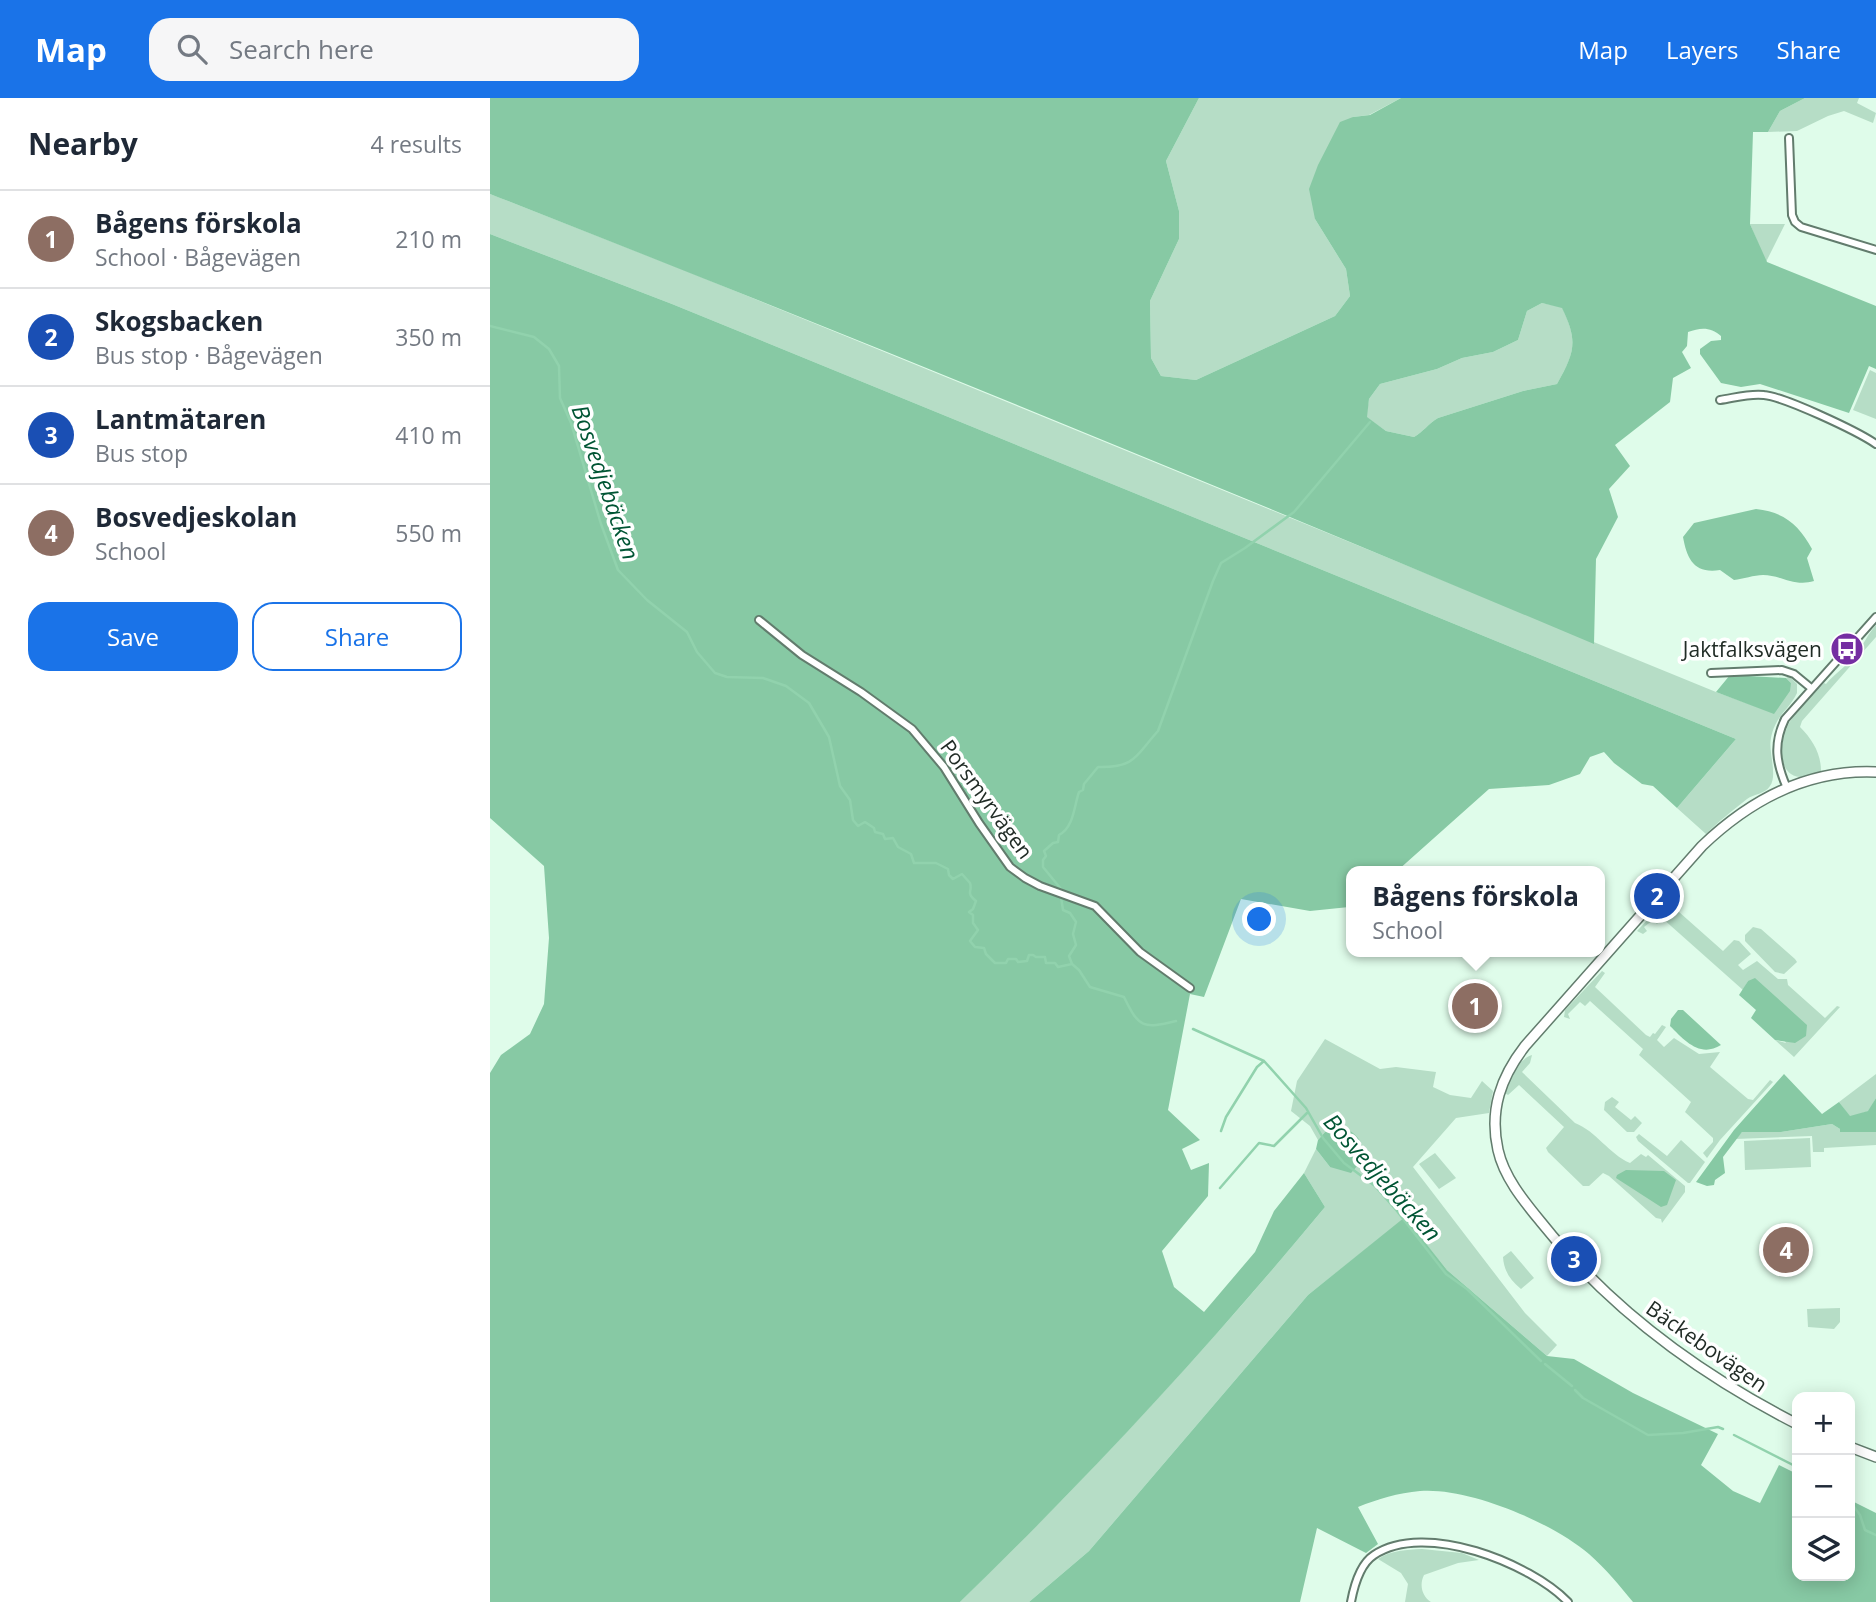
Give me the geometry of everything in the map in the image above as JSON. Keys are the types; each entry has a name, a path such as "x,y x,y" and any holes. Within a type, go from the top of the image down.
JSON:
{"street":[{"path":"1789,138 1792,215 1795,222 1801,227 1876,250"},
{"path":"1720,400 1770,395 1854,431 1876,444"},
{"path":"1787,788 1776,755 1778,735 1785,719 1876,617"},
{"name":"Porsmyrvägen","path":"759,620 802,655 861,692 912,729 944,767 979,824 1010,867 1040,886 1096,906 1140,952 1190,988"},
{"path":"1711,673 1782,670 1794,674 1811,688"},
{"name":"Bäckebovägen","path":"1605,956 1723,827 1757,802 1787,788 1826,776 1876,772"},
{"name":"Bäckebovägen","path":"1604,957 1511,1064 1501,1086 1495,1116 1498,1150 1510,1179 1548,1231 1589,1276 1655,1336 1708,1374 1792,1421"},
{"path":"1855,1449 1876,1457"},
{"path":"1351,1602 1358,1578 1372,1556 1401,1545 1420,1543 1466,1549 1514,1565 1543,1580 1568,1602"}],"green space":[{"path":"490,98 1199,98 1166,161 1179,211 1179,239 1150,301 1151,358 1161,376 1196,380 1335,316 1350,296 1346,269 1315,219 1309,189 1340,122 1370,115 1401,98 1805,98 1780,111 1768,132 1753,132 1750,224 1767,262 1876,306 1876,369 1869,366 1849,413 1760,384 1741,387 1721,383 1700,354 1700,349 1711,341 1721,340 1721,336 1706,329 1688,332 1687,346 1682,352 1691,368 1673,378 1670,402 1615,445 1630,466 1609,489 1618,517 1596,559 1594,644 1044,416 490,194","holes":["1542,303 1562,308 1570,329 1572,346 1568,363 1557,384 1523,391 1438,418 1414,437 1386,431 1367,417 1369,399 1380,384 1437,369 1462,358 1493,352 1518,340 1527,311"]},
{"path":"1199,98 1401,98 1369,115 1353,117 1315,219 1346,269 1350,296 1335,316 1196,380 1161,376 1151,358 1150,301 1179,239 1179,211 1166,161"},
{"path":"1805,98 1859,98 1857,103 1876,113 1873,123 1844,111 1797,131 1768,132 1780,111"},
{"path":"490,194 684,270 1716,692 1774,713 1791,683 1786,678 1789,676 1797,684 1797,693 1773,730 1770,744 1772,781 1768,789 1747,799 1706,834 1677,808 1736,739 672,304 490,234"},
{"path":"1750,224 1785,224 1766,262"},
{"path":"490,234 672,304 1736,739 1677,808 1653,786 1642,784 1604,752 1590,757 1580,774 1549,785 1489,789 1403,866 1346,866 1346,907 1310,911 1241,899 1204,997 1190,994 1168,1110 1200,1140 1182,1149 1191,1170 1209,1163 1208,1196 1162,1251 1174,1287 1204,1312 1255,1252 1274,1211 1304,1173 1325,1207 1148,1409 960,1602 490,1602 490,1073 501,1055 530,1034 544,1004 549,938 544,866 490,818"},
{"path":"1542,303 1562,307 1572,338 1571,355 1557,384 1523,391 1438,418 1414,437 1386,431 1366,417 1369,399 1380,384 1437,369 1462,358 1493,352 1518,340 1527,311"},
{"path":"1870,370 1876,373 1876,419 1853,410"},
{"path":"1756,509 1783,517 1802,533 1812,549 1807,558 1814,581 1800,583 1763,575 1734,580 1720,570 1704,570 1693,563 1683,537 1694,523"},
{"path":"1876,625 1876,637 1802,721 1800,727 1815,747 1821,771 1802,777 1792,775 1786,769 1782,753 1787,726 1824,683 1856,655"},
{"path":"1730,675 1786,678 1791,683 1790,691 1774,714 1716,692"},
{"path":"1678,887 1681,891 1670,904 1723,951 1734,940 1739,941 1751,954 1738,965 1743,970 1757,961 1778,979 1787,979 1788,985 1825,1018 1837,1006 1840,1007 1794,1057 1775,1040 1786,1043 1748,981 1743,990 1662,918 1657,924 1653,920 1644,927 1647,931 1643,934 1637,931"},
{"path":"1753,927 1761,929 1797,962 1784,974 1775,972 1745,941 1745,935"},
{"path":"1602,971 1605,973 1595,987 1646,1035 1650,1037 1655,1034 1662,1025 1666,1027 1657,1040 1664,1047 1674,1038 1699,1054 1720,1052 1710,1067 1748,1099 1753,1100 1770,1080 1773,1082 1707,1158 1703,1153 1713,1142 1713,1138 1685,1112 1691,1102 1639,1055 1643,1049 1590,1001 1585,1006 1580,1002 1568,1014 1570,1019 1564,1017 1565,1010"},
{"path":"1755,978 1807,1025 1806,1036 1795,1043 1775,1040 1751,1018 1756,1010 1739,995 1748,981"},
{"path":"1678,1010 1683,1010 1721,1045 1706,1050 1687,1042 1670,1026 1671,1019"},
{"path":"1325,1039 1380,1069 1396,1067 1436,1072 1433,1087 1450,1095 1471,1098 1482,1081 1493,1091 1489,1113 1456,1118 1413,1167 1525,1313 1557,1345 1547,1356 1447,1270 1405,1218 1308,1295 1089,1551 1029,1602 960,1602 1148,1409 1325,1207 1304,1173 1316,1149 1330,1167 1332,1124 1318,1140 1310,1126 1291,1111 1297,1081"},
{"path":"1532,1055 1530,1063 1522,1072 1575,1123 1590,1131 1630,1163 1641,1154 1646,1157 1648,1155 1685,1186 1685,1192 1662,1223 1661,1219 1656,1218 1609,1176 1603,1173 1589,1186 1583,1186 1548,1152 1546,1148 1564,1127 1519,1085 1508,1095 1505,1093 1518,1066"},
{"path":"1784,1074 1822,1114 1839,1102 1850,1116 1868,1111 1876,1098 1876,1132 1840,1132 1840,1129 1832,1124 1781,1132 1742,1132 1723,1157 1725,1173 1715,1180 1714,1185 1707,1186 1696,1182 1734,1130"},
{"path":"1876,1074 1876,1098 1869,1111 1850,1117 1839,1102"},
{"path":"1612,1097 1619,1102 1615,1107 1631,1120 1635,1116 1642,1123 1634,1132 1627,1132 1604,1110 1605,1102"},
{"path":"1332,1124 1355,1134 1362,1144 1365,1157 1351,1173 1330,1167 1316,1149 1318,1140"},
{"path":"1832,1124 1840,1129 1840,1132 1876,1132 1876,1145 1824,1148 1824,1152 1813,1152 1812,1136 1735,1139 1742,1132 1781,1132"},
{"path":"1639,1134 1667,1156 1681,1140 1705,1162 1688,1183 1638,1141 1636,1137"},
{"path":"1810,1138 1811,1167 1745,1170 1744,1141"},
{"path":"1435,1153 1456,1178 1439,1189 1419,1164"},
{"path":"1626,1170 1664,1171 1676,1180 1667,1205 1661,1207 1616,1178"},
{"path":"1405,1217 1447,1270 1547,1356 1574,1359 1633,1393 1718,1434 1701,1465 1733,1491 1760,1503 1779,1465 1792,1472 1792,1581 1855,1581 1855,1502 1876,1513 1876,1602 1633,1602 1589,1554 1533,1519 1462,1495 1420,1491 1388,1497 1358,1507 1378,1544 1366,1553 1317,1528 1300,1602 1029,1602 1089,1551 1308,1295"},
{"path":"1511,1251 1534,1278 1521,1289 1506,1271 1503,1257"},
{"path":"1840,1308 1840,1322 1834,1329 1808,1327 1807,1309"},
{"path":"1422,1549 1462,1553 1479,1560 1458,1563 1424,1575 1422,1590 1431,1602 1405,1602 1408,1584 1401,1573 1378,1559 1394,1552"}],"waterway":[{"name":"Bosvedjebäcken","path":"490,326 534,337 549,349 559,366 560,398 571,423 601,524 618,570 647,600 687,632 697,652 715,673 727,677 763,678 786,686 809,703 829,737 840,786 850,800 853,820 858,826 865,822 874,828 875,832 883,834 885,839 893,838 898,847 911,854 914,863 936,863 948,869 953,879 962,874 970,883 970,894 976,901 969,912 973,915 973,923 978,930 970,941 975,947 984,948 995,963 1006,963 1008,959 1027,961 1029,955 1033,955 1045,957 1046,963 1055,963 1058,967 1072,964 1090,987 1124,997 1134,1015 1143,1024 1156,1025 1176,1021"},
{"path":"1061,889 1043,867 1046,856 1044,851 1058,842 1059,835 1068,827 1079,792 1098,767 1111,767 1128,762 1158,731 1221,563 1294,512 1370,422"},
{"path":"1061,897 1063,910 1070,913 1076,922 1073,934 1076,945 1069,956 1072,964"},
{"name":"Bosvedjebäcken","path":"1193,1029 1264,1061 1306,1108 1323,1138 1344,1163 1375,1186 1446,1274 1467,1289 1541,1361"},
{"path":"1221,1131 1226,1117 1257,1067 1264,1061"},
{"path":"1220,1188 1259,1143 1274,1146 1308,1112"},
{"name":"Bosvedjebäcken","path":"1545,1364 1572,1386"},
{"name":"Bosvedjebäcken","path":"1575,1390 1583,1398 1648,1435 1718,1427 1723,1429"},
{"name":"Bosvedjebäcken","path":"1734,1435 1792,1464"},
{"name":"Bosvedjebäcken","path":"1855,1508 1865,1530 1876,1535"}],"place":[{"name":"Jaktfalksvägen","path":"1847,649"},
{"name":"Skogsbacken","path":"1657,896"},
{"name":"Bågens förskola","path":"1475,1006"},
{"name":"Bosvedjeskolan","path":"1786,1250"},
{"name":"Lantmätaren","path":"1574,1259"}]}
